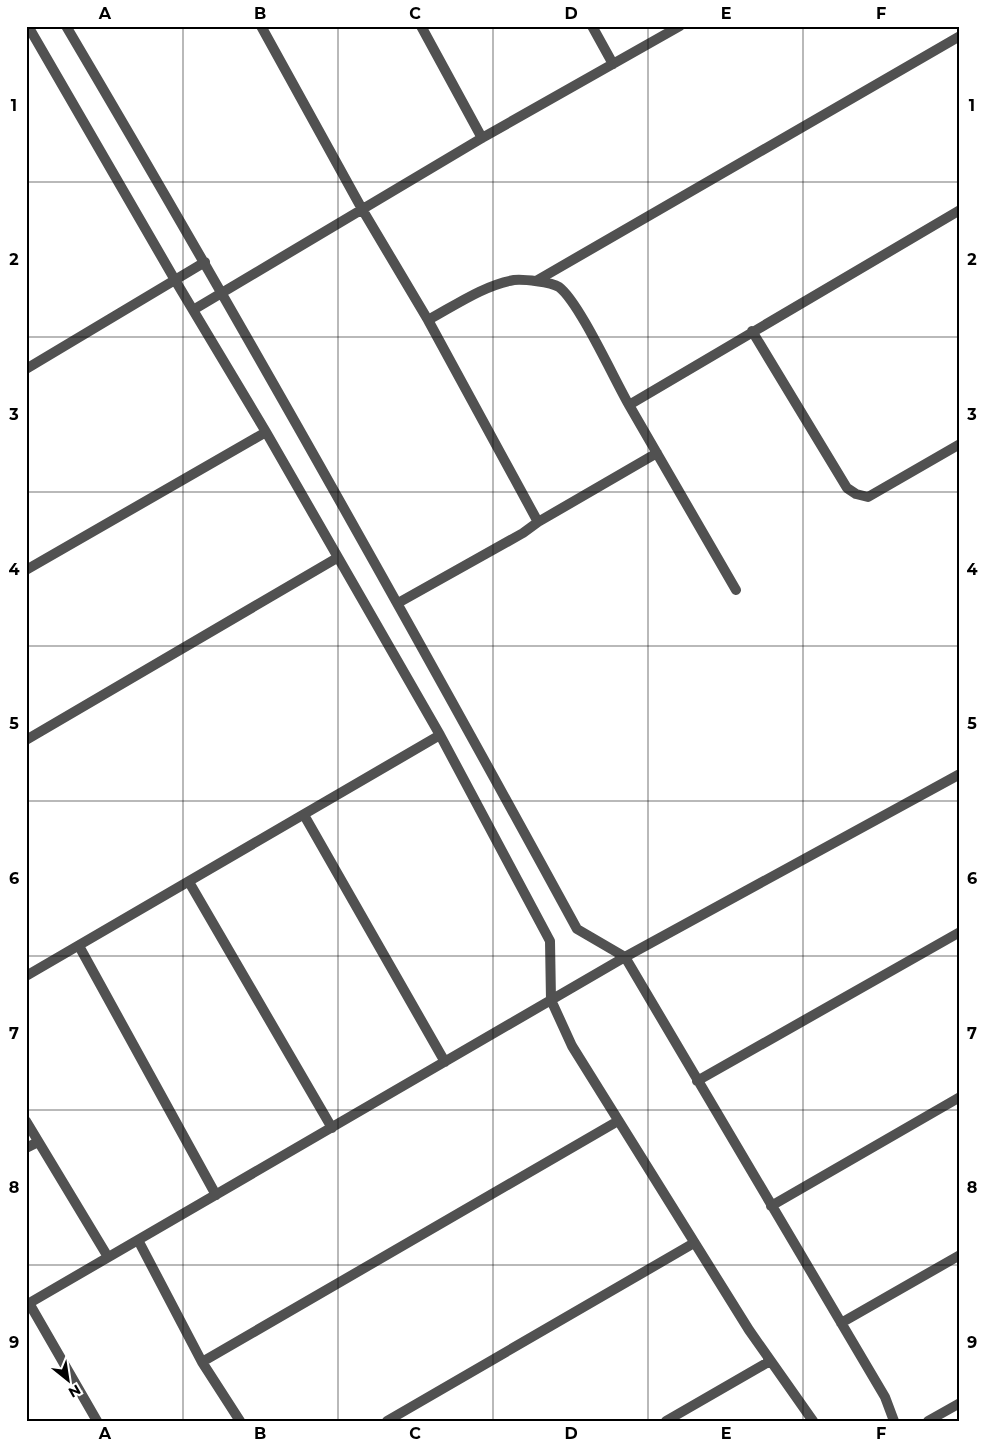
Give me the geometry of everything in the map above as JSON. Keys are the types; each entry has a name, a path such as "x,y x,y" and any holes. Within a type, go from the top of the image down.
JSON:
{"street":[{"path":"28,26 175,280 266,432 440,735 550,941 551,1000 572,1046 694,1243 770,1361 813,1421"},
{"path":"66,26 223,293 398,603 577,929 625,957 885,1397 894,1421"},
{"path":"261,26 362,209 428,320 538,522"},
{"path":"421,26 482,138"},
{"path":"592,26 613,64"},
{"path":"193,310 482,138 680,26"},
{"path":"536,281 960,36"},
{"path":"629,405 960,210"},
{"path":"26,369 205,262"},
{"path":"428,320 488,289 514,280 536,281 558,286 573,304 656,453 736,590"},
{"path":"752,331 847,488 856,494 868,497 960,444"},
{"path":"26,570 266,432"},
{"path":"398,603 523,533 538,522 656,453"},
{"path":"26,740 337,558"},
{"path":"26,976 440,735"},
{"path":"97,1421 28,1304 625,957 960,774"},
{"path":"304,815 445,1062"},
{"path":"189,882 332,1128"},
{"path":"697,1081 960,932"},
{"path":"79,946 216,1195"},
{"path":"771,1206 960,1097"},
{"path":"202,1362 618,1121"},
{"path":"26,1122 108,1257"},
{"path":"26,1148 38,1142"},
{"path":"138,1240 202,1362 240,1421"},
{"path":"387,1421 694,1243"},
{"path":"841,1323 960,1255"},
{"path":"666,1421 770,1361"},
{"path":"928,1421 960,1403"}]}
